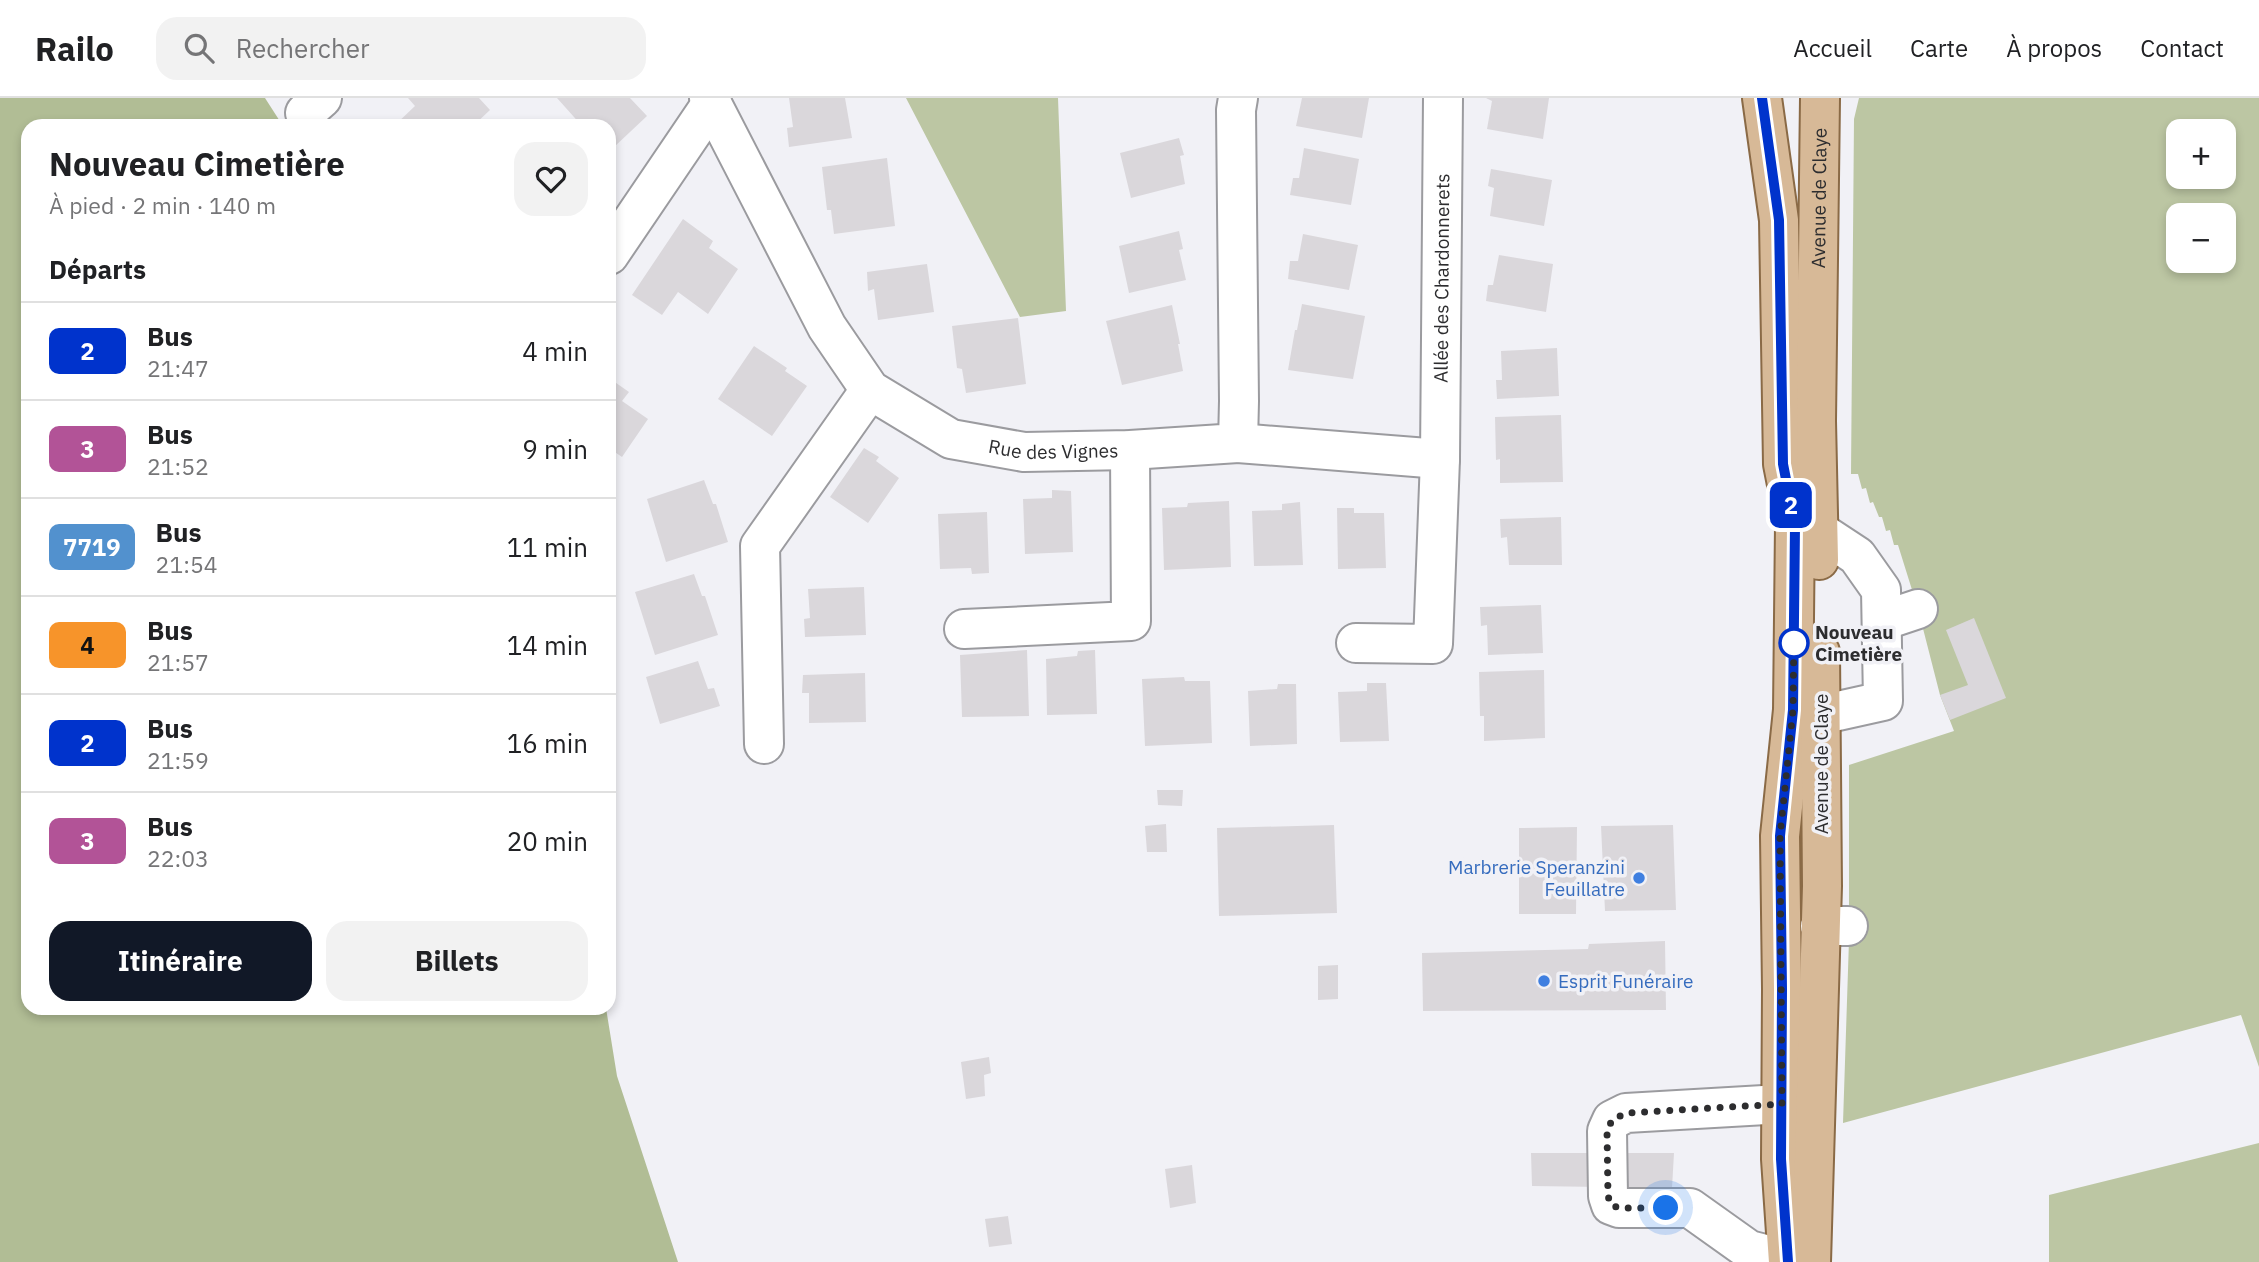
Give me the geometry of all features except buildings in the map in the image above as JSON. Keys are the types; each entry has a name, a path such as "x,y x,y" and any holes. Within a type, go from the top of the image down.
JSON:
{"main road":[{"name":"Avenue de Claye","path":"1762,98 1779,220 1783,464 1795,525 1793,710 1780,836 1781,1159 1796,1261"},
{"name":"Avenue de Claye","path":"1796,1261 1813,1189 1834,926 1821,715 1816,421 1820,98"}],"street":[{"path":"1238,98 1238,443 1440,458"},
{"name":"Allée des Chardonnerets","path":"1356,643 1433,645 1440,458 1443,98"},
{"path":"616,244 711,101"},
{"name":"Rue des Vignes","path":"711,101 827,327 870,390 951,439 1024,452 1130,450 1238,443"},
{"path":"764,744 760,546 870,390"},
{"path":"964,629 1131,621 1130,450"},
{"path":"1819,531 1857,556 1881,590 1884,701 1821,715"},
{"path":"1882,621 1918,609"},
{"path":"1782,967 1797,1000 1794,1154 1796,1174 1807,1190 1813,1189"},
{"path":"1782,1104 1626,1113 1612,1120 1607,1131 1608,1196 1611,1205 1619,1208 1690,1208 1749,1250 1796,1261"}],"green space":[{"path":"0,98 265,98 278,119 21,119 21,1015 607,1015 617,1076 678,1262 0,1262"},
{"path":"906,98 1058,98 1066,311 1020,317"},
{"name":"Nouveau Cimetière","path":"1859,98 2259,98 2259,1067 2241,1015 1843,1123 1849,940 1849,765 1954,731 1940,695 1898,545 1894,545 1890,530 1886,531 1882,517 1879,517 1873,502 1870,503 1866,488 1862,489 1858,474 1851,474 1854,119"},
{"path":"2259,1143 2259,1262 2049,1262 2049,1195"}],"bus line":[{"name":"2","path":"1762,98 1779,220 1783,464 1795,525 1793,710 1780,836 1781,1159 1788,1262"}],"place":[{"name":"Nouveau Cimetière","path":"1794,643"},
{"name":"Marbrerie Speranzini Feuillatre","path":"1639,878"},
{"name":"Esprit Funéraire","path":"1544,981"}],"route":[{"path":"1666,1208 1619,1208 1611,1205 1608,1196 1607,1131 1612,1120 1626,1113 1782,1104 1780,836 1793,710 1794,631 1794,643"}]}
